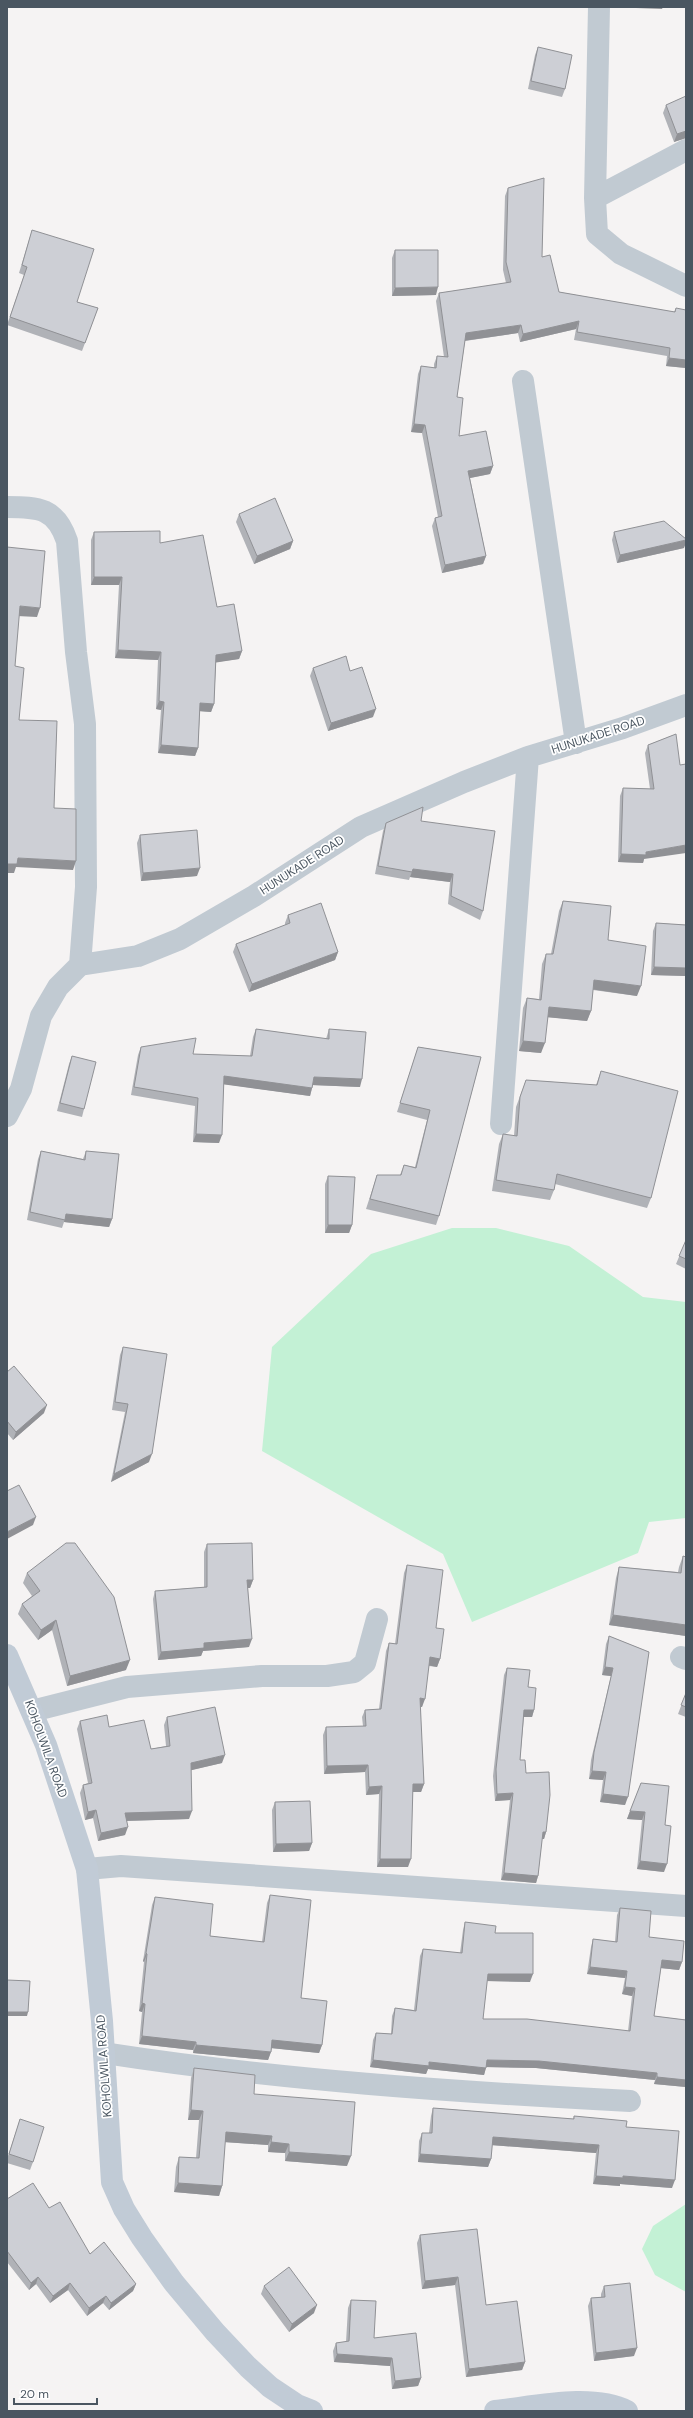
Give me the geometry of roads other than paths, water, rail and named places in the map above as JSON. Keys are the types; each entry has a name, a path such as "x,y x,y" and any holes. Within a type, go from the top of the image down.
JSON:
{"street":[{"path":"599,7 595,198 597,234 621,254 686,286"},
{"path":"595,198 686,150"},
{"path":"522,381 576,743"},
{"path":"7,507 43,510 53,515 62,527 67,541 76,652 85,724 86,887 80,966 58,987 41,1016 21,1089 7,1116"},
{"name":"HUNUKADE ROAD","path":"80,966 138,956 180,939 254,896 362,827 528,757 576,743 686,705"},
{"path":"501,1124 528,757"},
{"path":"32,1711 126,1687 262,1676 327,1676 354,1672 365,1663 377,1619"},
{"name":"KOHOLWILA ROAD","path":"7,1655 46,1745 87,1869 104,2053 112,2182 124,2209 174,2283 248,2367 297,2406 312,2411"},
{"path":"87,1869 121,1866 686,1906"},
{"path":"104,2053 207,2069 357,2084 630,2101"},
{"path":"495,2411 588,2402 615,2405 627,2411"}]}
